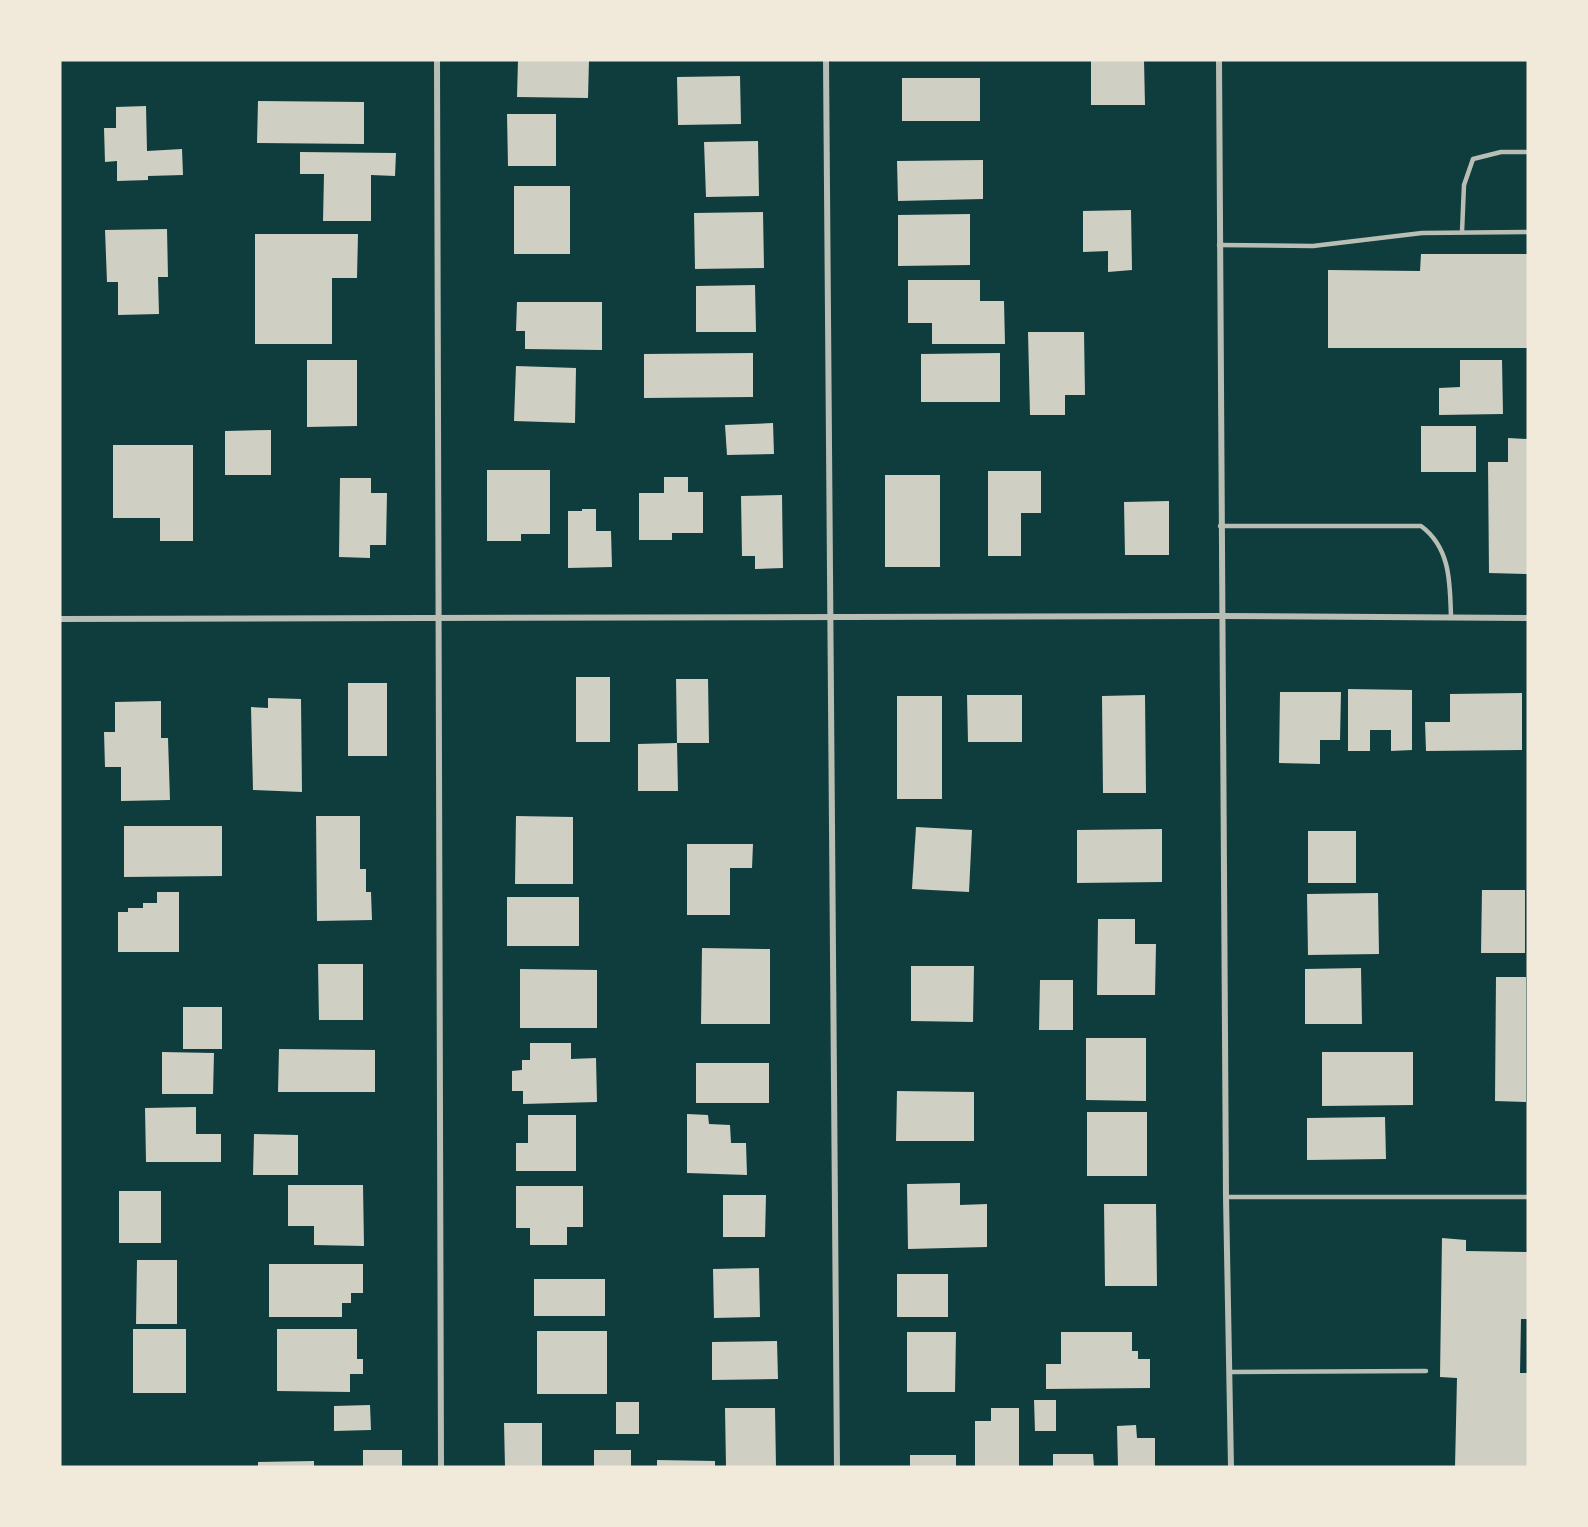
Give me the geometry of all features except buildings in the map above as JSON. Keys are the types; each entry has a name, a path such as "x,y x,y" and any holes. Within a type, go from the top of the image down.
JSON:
{"street":[{"path":"437,60 441,1467"},
{"path":"826,60 837,1467"},
{"path":"1219,60 1220,526 1226,1197 1231,1467"},
{"path":"60,619 1221,616 1528,618"}],"lane":[{"path":"1462,232 1464,185 1473,159 1501,152 1528,152"},
{"path":"1220,245 1313,246 1422,233 1528,232"},
{"path":"1220,526 1421,526 1432,535 1441,549 1447,569 1451,618"},
{"path":"1226,1197 1528,1197"},
{"path":"1230,1372 1426,1371"}]}
